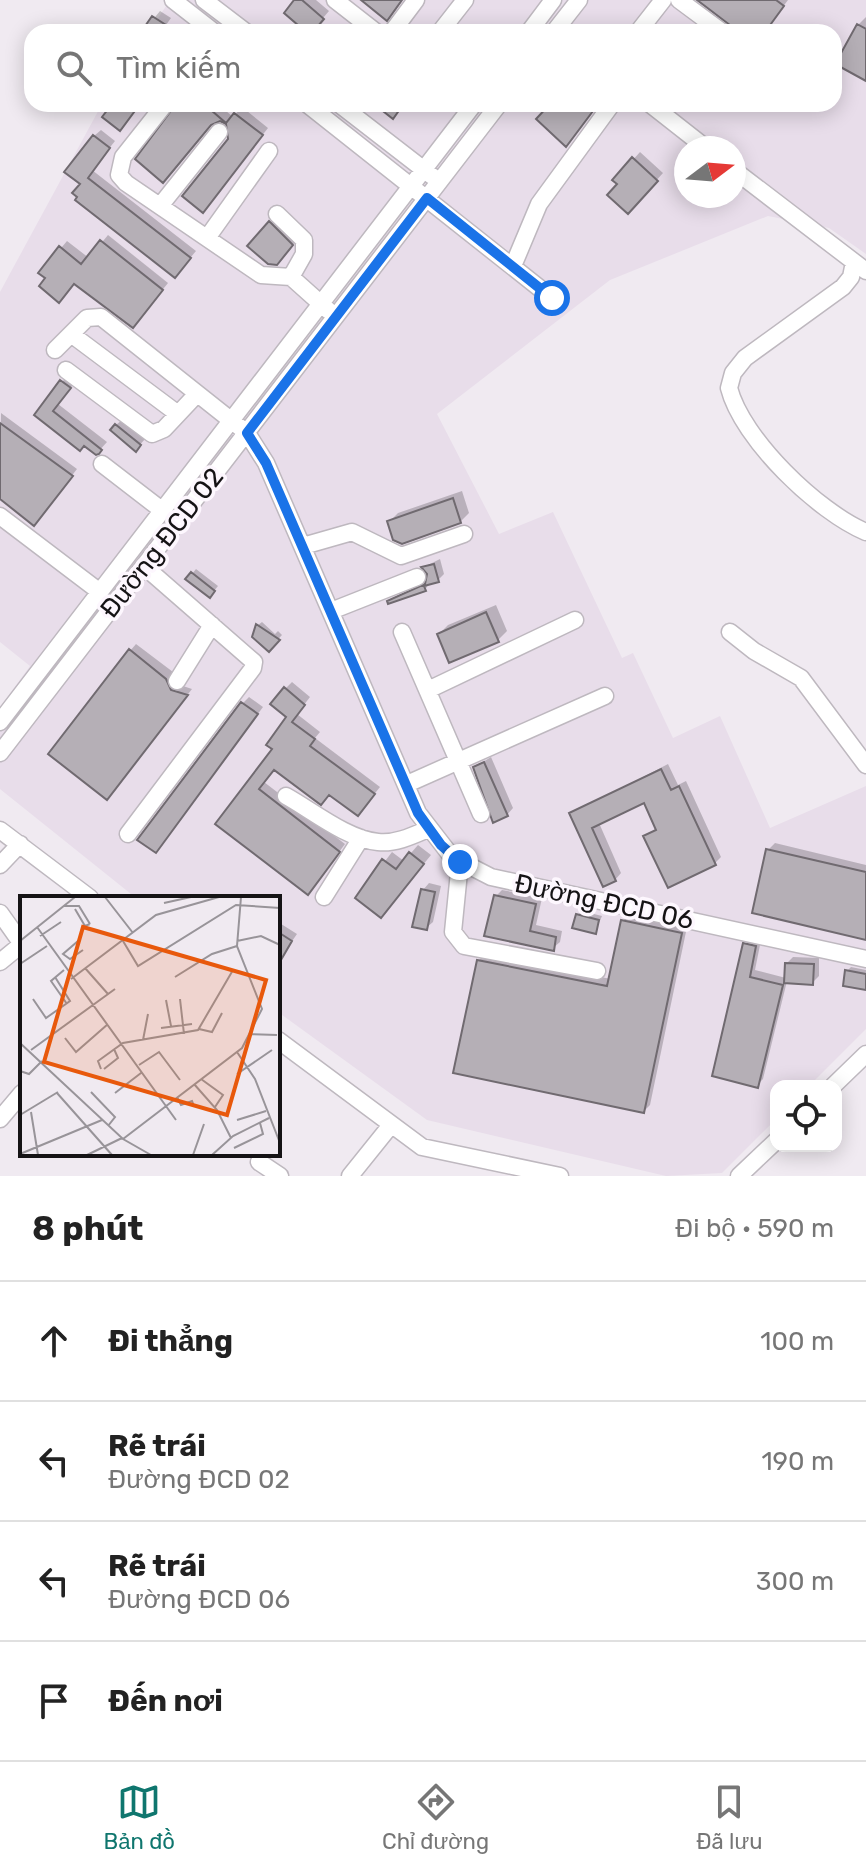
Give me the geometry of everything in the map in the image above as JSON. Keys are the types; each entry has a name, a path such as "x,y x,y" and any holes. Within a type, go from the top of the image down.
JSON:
{"street":[{"path":"173,0 204,24"},
{"path":"204,0 236,24"},
{"path":"335,0 355,24"},
{"path":"398,24 416,0"},
{"path":"446,24 465,0"},
{"path":"535,24 553,0"},
{"path":"562,24 579,0"},
{"path":"644,24 663,0"},
{"path":"679,0 711,24"},
{"path":"540,17 548,24"},
{"path":"159,112 123,157 119,175 126,183 261,275 291,277 336,316"},
{"path":"317,112 552,298"},
{"path":"349,112 439,182"},
{"name":"Đường ĐCD 02","path":"0,722 468,112"},
{"name":"Đường ĐCD 02","path":"0,753 493,112"},
{"path":"513,266 539,204 606,112"},
{"path":"660,112 691,136"},
{"path":"160,206 219,132"},
{"path":"207,238 269,151"},
{"path":"746,179 860,267 836,295 737,365 729,388 741,413 770,455 829,510 866,532"},
{"path":"277,214 304,240 304,254 291,277"},
{"name":"Đường ĐCD 06","path":"71,334 93,315 101,317 247,433 259,450 303,546 428,829 460,862 491,877 866,959"},
{"path":"55,350 71,334 178,414"},
{"path":"111,365 131,343"},
{"path":"66,370 152,434 158,434 196,395"},
{"path":"102,464 163,511"},
{"path":"0,516 100,592"},
{"path":"303,546 352,532 401,556 464,534"},
{"path":"128,834 253,668 249,656 145,567"},
{"path":"331,611 417,577"},
{"path":"428,690 575,620"},
{"path":"177,681 212,625"},
{"path":"402,632 481,814"},
{"path":"730,632 754,651 801,678 866,765"},
{"path":"407,784 605,696"},
{"path":"286,796 361,838 379,843 428,829"},
{"path":"0,830 87,896"},
{"path":"324,897 361,838"},
{"path":"0,865 20,844"},
{"path":"460,862 453,932 464,946 597,971"},
{"path":"0,913 20,941"},
{"path":"0,962 20,946"},
{"path":"280,1042 422,1147 519,1172 560,1176"},
{"path":"839,1080 866,1054"},
{"path":"0,1119 20,1095"},
{"path":"350,1176 391,1125"},
{"path":"739,1176 770,1147"},
{"path":"259,1162 280,1176"}],"shaded area":[{"path":"170,0 866,0 866,254 829,228 768,216 610,280 437,414 499,534 553,512 622,658 633,653 673,738 720,716 770,828 866,786 866,1029 815,1080 770,1080 770,1125 722,1173 666,1176 427,1120 280,1013 280,896 134,896 0,789 0,707 30,666 0,642 0,292 98,112 842,112 842,24 154,24"}],"building":[{"path":"294,0 302,0 324,19 320,24 297,24 284,13"},
{"path":"361,0 402,0 387,21"},
{"path":"697,0 776,0 784,6 771,24 728,24"},
{"path":"152,16 164,24 146,24"},
{"path":"857,24 866,29 866,81 842,68 842,51"},
{"path":"106,112 134,112 120,131 102,117"},
{"path":"170,112 213,112 226,123 234,113 263,135 203,213 182,196 228,139 226,124 220,121 211,125 163,183 135,159"},
{"path":"384,112 398,112 393,119"},
{"path":"543,112 592,112 566,147 536,119"},
{"path":"93,135 110,148 88,178 191,258 175,278 75,200 77,197 72,193 80,184 64,172"},
{"path":"632,157 658,181 628,214 607,195 617,184 612,180"},
{"path":"269,221 293,245 277,265 268,264 247,246"},
{"path":"100,240 163,290 133,328 74,284 59,303 39,286 45,278 38,273 59,246 81,264"},
{"path":"60,380 71,388 53,411 102,450 99,454 84,446 80,451 34,415"},
{"path":"0,423 73,476 34,526 0,499"},
{"path":"115,424 141,445 136,452 110,430"},
{"path":"453,498 461,523 402,544 393,540 387,521"},
{"path":"434,564 439,582 424,586 426,591 388,604 387,601 425,584 427,574 421,567"},
{"path":"191,572 215,591 210,598 185,579"},
{"path":"486,612 499,642 449,663 437,634"},
{"path":"256,624 280,640 269,652 252,637"},
{"path":"129,649 166,679 171,690 188,695 107,800 48,754"},
{"path":"284,687 305,705 292,722 315,739 310,746 375,794 358,816 329,795 321,805 274,770 259,789 340,852 308,895 215,824 272,749 266,745 286,717 270,704"},
{"path":"241,702 258,714 156,853 137,840"},
{"path":"484,762 508,816 493,823 473,767"},
{"path":"661,769 671,790 679,786 716,865 668,888 643,836 656,830 644,803 592,828 616,881 603,887 569,813"},
{"path":"766,849 866,872 866,940 752,913"},
{"path":"409,852 424,864 381,918 355,898 382,859 396,869"},
{"path":"421,889 435,892 427,930 412,927"},
{"path":"494,895 536,904 530,931 556,937 554,951 484,936"},
{"path":"576,914 599,920 596,934 572,928"},
{"path":"621,920 682,933 644,1113 453,1073 477,960 607,986"},
{"path":"280,933 292,941 280,962"},
{"path":"743,943 756,946 750,977 783,985 758,1088 712,1076"},
{"path":"785,963 814,964 813,985 784,983"},
{"path":"845,970 866,974 866,990 843,986"}],"route":[{"path":"460,862 441,845 418,813 266,463 247,433 427,198 552,298"}]}
